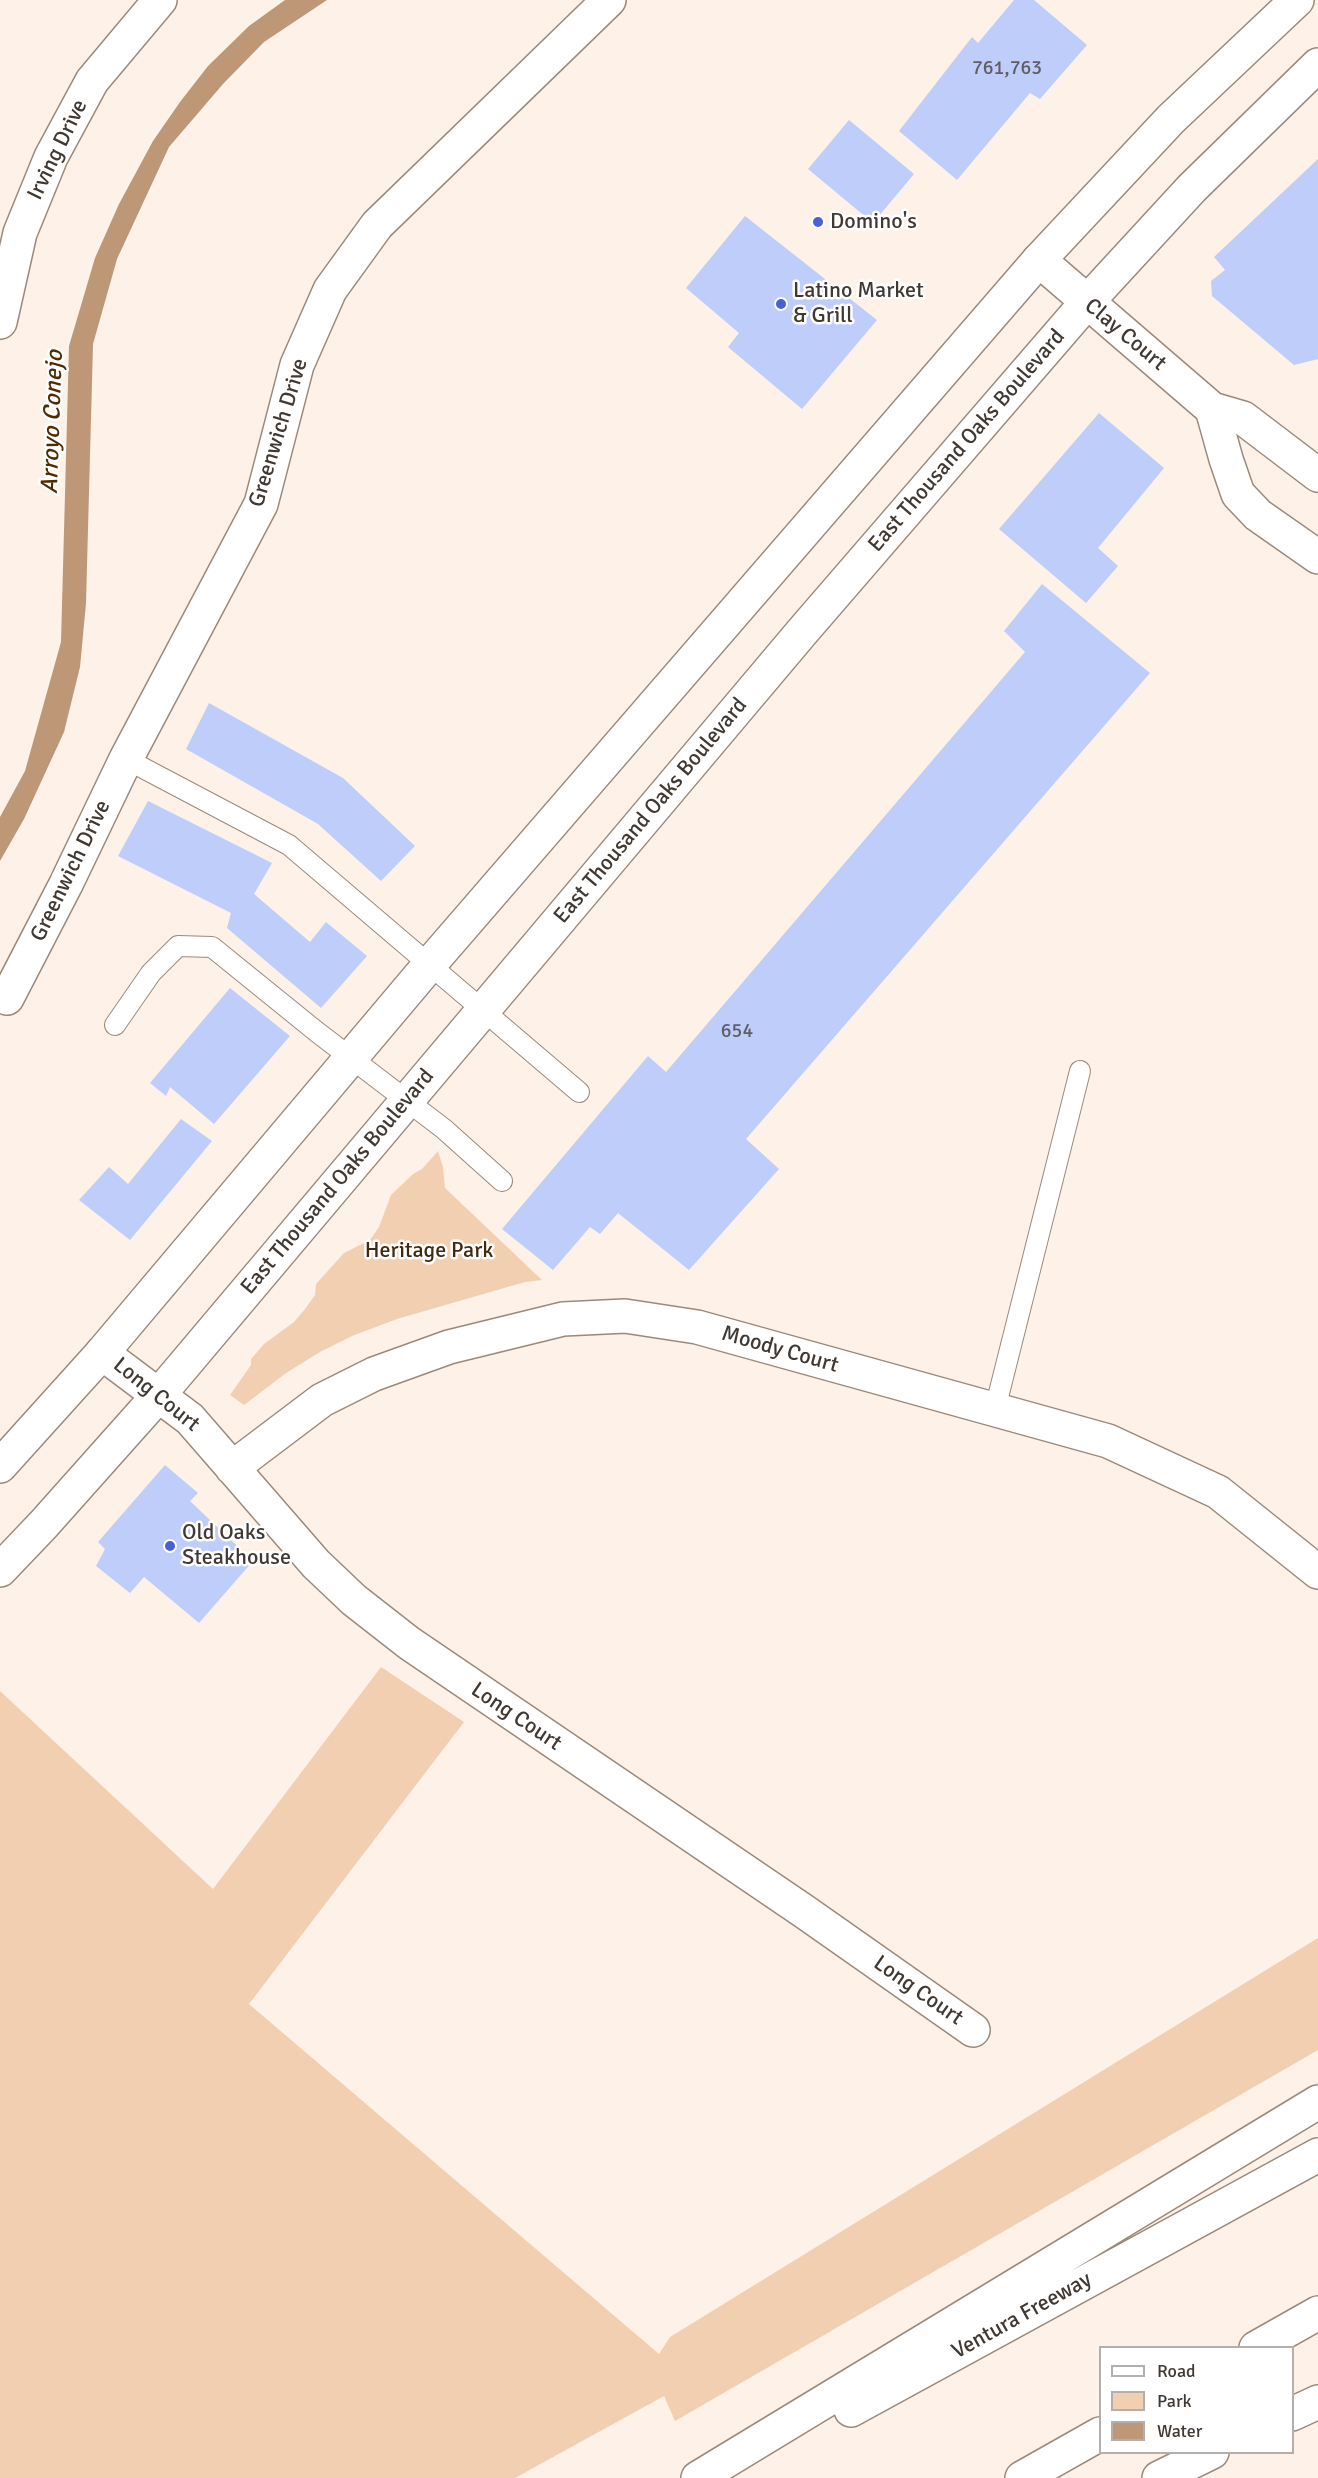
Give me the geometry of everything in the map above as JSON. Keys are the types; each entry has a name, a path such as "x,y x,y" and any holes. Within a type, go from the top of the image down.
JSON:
{"main road":[{"name":"Irving Drive","path":"0,322 20,232 51,157 92,81 160,0"},
{"name":"Greenwich Drive","path":"7,998 66,884 126,759 261,504 297,365 330,290 377,225 609,0"},
{"path":"0,1466 102,1353 430,964 1039,260 1171,119 1297,0"},
{"name":"East Thousand Oaks Boulevard","path":"0,1570 158,1396 809,624 1087,302 1192,188 1318,65"},
{"name":"Clay Court","path":"1039,260 1212,409 1243,418 1318,475"},
{"path":"1212,409 1238,494 1258,515 1318,557"},
{"name":"Moody Court","path":"232,1468 322,1400 374,1374 449,1347 563,1319 625,1316 697,1327 1108,1441 1218,1492 1318,1572"},
{"name":"Long Court","path":"102,1353 190,1419 316,1564 354,1600 409,1644 805,1912 974,2030"},
{"path":"698,2478 1318,2102"},
{"name":"Ventura Freeway","path":"727,2478 1318,2155"},
{"path":"1260,2346 1318,2313"},
{"path":"1294,2414 1318,2402"},
{"path":"1022,2478 1099,2435"},
{"path":"1159,2478 1208,2454"}],"lane":[{"path":"126,759 289,845 579,1092"},
{"path":"115,1025 151,973 178,946 212,947 444,1129 502,1181"},
{"path":"995,1409 1080,1071"}],"green space":[{"name":"Heritage Park","path":"438,1151 443,1167 445,1188 542,1280 525,1282 397,1319 352,1336 286,1373 244,1405 230,1395 251,1365 251,1359 264,1344 294,1322 315,1295 316,1284 344,1253 370,1240 379,1227 391,1195 413,1174 422,1169"},
{"path":"381,1667 464,1722 249,2004 659,2354 670,2337 1318,1938 1318,2050 675,2421 664,2396 515,2478 0,2478 0,1691 213,1889"}],"water":[{"path":"285,0 327,0 264,42 223,84 169,147 117,259 93,344 86,603 80,667 64,732 24,819 0,861 0,817 25,771 61,642 69,346 95,258 119,204 153,141 180,102 208,66 249,26"}],"building":[{"path":"1014,0 1034,0 1087,45 1040,99 1030,93 957,180 899,131 972,37 978,43"},
{"path":"849,120 914,174 873,223 808,169"},
{"path":"1318,159 1318,359 1294,365 1212,296 1211,281 1225,270 1214,257"},
{"name":"Latino Market & Grill","path":"745,216 877,320 802,409 728,347 739,333 686,288"},
{"path":"1099,413 1164,468 1098,548 1118,566 1086,603 999,529"},
{"path":"1042,584 1150,673 746,1139 779,1169 689,1270 618,1213 600,1234 590,1227 553,1270 502,1229 648,1056 666,1072 1025,652 1004,631"},
{"path":"209,703 343,778 415,846 381,881 318,824 186,749"},
{"path":"148,801 272,863 254,894 310,942 326,922 367,956 321,1008 227,928 231,913 118,856"},
{"path":"230,988 290,1036 214,1124 170,1087 166,1096 150,1083"},
{"path":"181,1119 212,1141 130,1240 79,1200 109,1167 128,1184"},
{"name":"Old Oaks Steakhouse","path":"165,1465 198,1493 190,1501 253,1561 199,1623 144,1577 130,1593 96,1566 105,1549 98,1542"}],"place":[{"name":"Domino's","path":"818,222"},
{"name":"Latino Market & Grill","path":"781,304"},
{"name":"Old Oaks Steakhouse","path":"170,1546"}],"water label":[{"name":"Arroyo Conejo","path":"53,422"}]}
